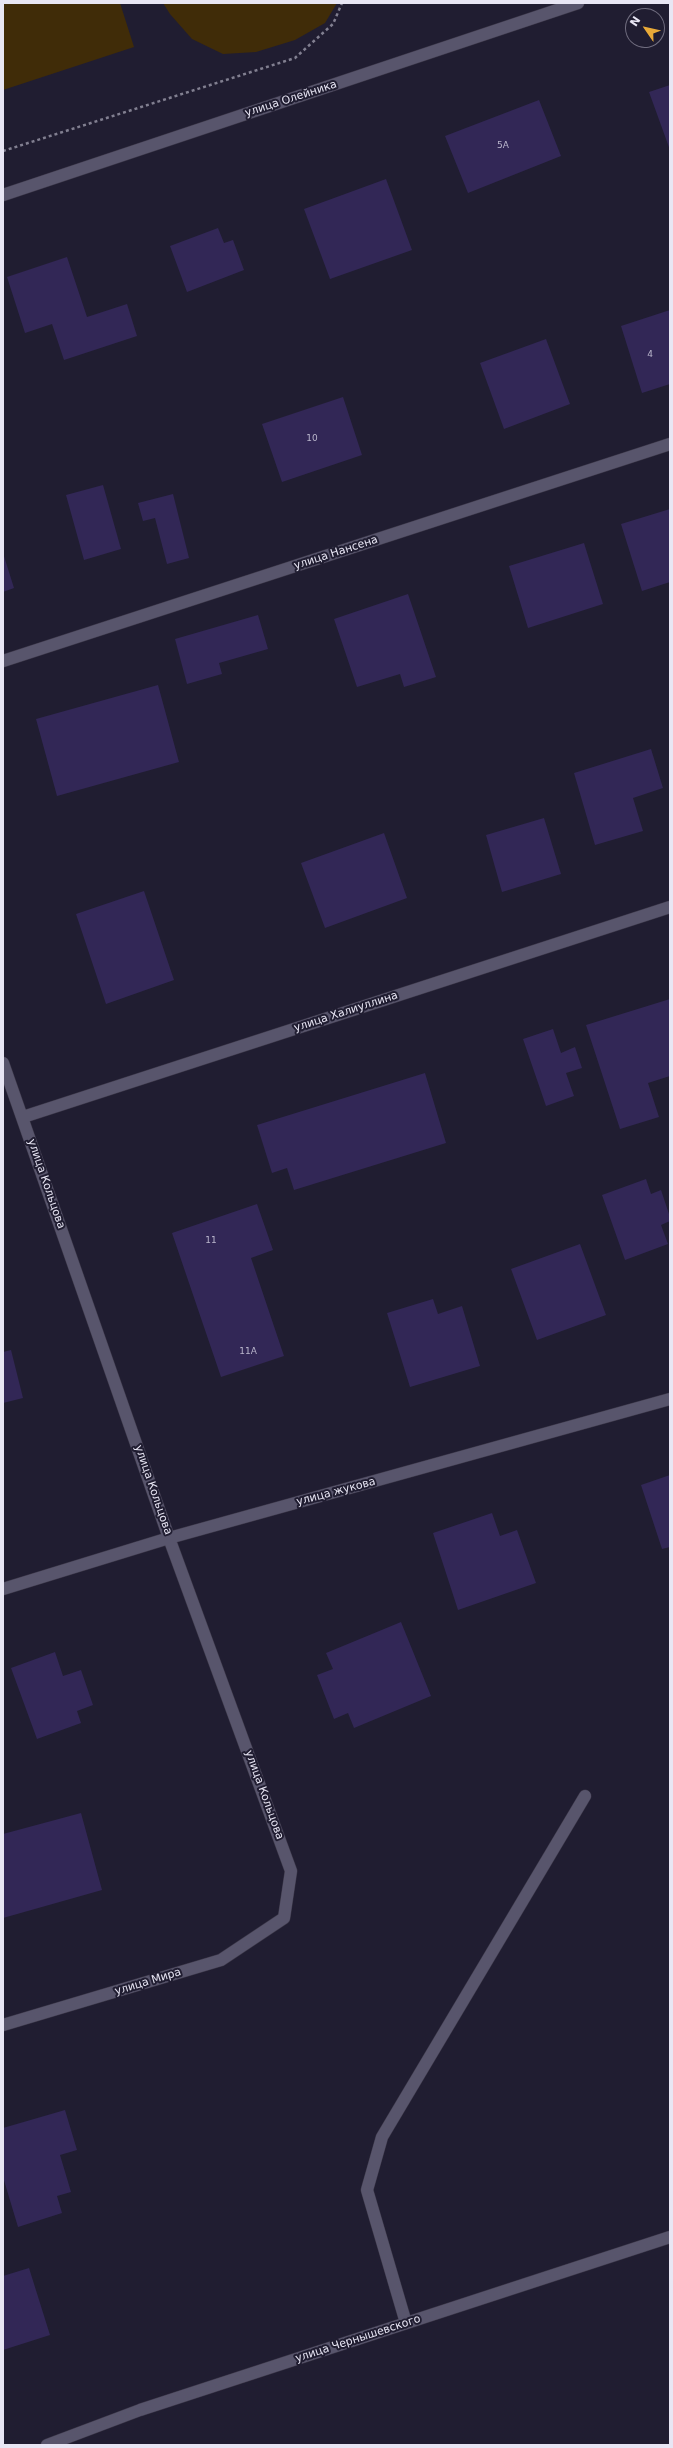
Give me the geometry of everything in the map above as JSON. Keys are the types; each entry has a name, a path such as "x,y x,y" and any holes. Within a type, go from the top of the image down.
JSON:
{"street":[{"name":"улица Олейника","path":"3,195 578,3"},
{"name":"улица Нансена","path":"3,661 670,444"},
{"name":"улица Халиуллина","path":"23,1117 670,907"},
{"name":"улица Кольцова","path":"3,1063 169,1538 292,1871 284,1918"},
{"name":"улица жукова","path":"3,1589 169,1538 670,1399"},
{"path":"406,2323 367,2190 382,2137 585,1796"},
{"name":"улица Мира","path":"3,2025 221,1960 284,1918"},
{"name":"улица Чернышевского","path":"47,2445 140,2410 670,2237"}],"path":[{"path":"3,151 295,58 333,24 342,3"}],"shaded area":[{"path":"3,3 120,3 134,47 3,90"},
{"path":"163,3 337,3 325,23 295,40 256,52 223,54 192,39 170,14"}],"building":[{"path":"670,85 670,150 649,92"},
{"path":"539,100 561,156 468,193 445,136"},
{"path":"386,179 412,250 330,279 304,209"},
{"path":"218,228 224,243 233,240 244,270 187,292 170,246"},
{"path":"67,257 87,317 127,304 137,336 64,360 52,324 25,333 7,277"},
{"path":"670,310 670,384 642,393 621,326"},
{"path":"546,339 570,404 504,429 480,363"},
{"path":"343,397 362,455 282,482 262,424"},
{"path":"103,485 121,549 84,560 66,495"},
{"path":"173,494 189,558 167,564 155,518 143,521 138,503"},
{"path":"670,509 670,582 642,591 621,524"},
{"path":"584,543 603,604 528,628 509,566"},
{"path":"3,553 14,588 3,592"},
{"path":"408,594 436,677 404,687 400,674 357,687 334,619"},
{"path":"258,615 268,649 219,663 222,674 187,684 175,639"},
{"path":"158,685 179,762 57,796 36,719"},
{"path":"651,749 663,788 633,798 643,831 595,845 574,773"},
{"path":"544,818 561,874 502,892 486,835"},
{"path":"384,833 407,898 325,928 301,863"},
{"path":"144,891 174,980 106,1004 76,914"},
{"path":"670,999 670,1076 648,1083 659,1117 620,1129 586,1025"},
{"path":"553,1029 561,1053 575,1047 582,1068 566,1073 574,1096 546,1106 523,1039"},
{"path":"425,1073 446,1143 294,1190 287,1168 272,1173 257,1125"},
{"path":"646,1179 651,1194 661,1190 670,1217 670,1221 661,1225 668,1244 625,1260 602,1195"},
{"path":"257,1204 273,1250 251,1258 284,1356 221,1377 172,1233"},
{"path":"580,1244 606,1315 537,1340 511,1269"},
{"path":"433,1299 438,1314 462,1306 480,1366 410,1387 387,1313"},
{"path":"11,1350 23,1398 3,1403 3,1352"},
{"path":"670,1475 670,1547 662,1549 641,1485"},
{"path":"492,1513 500,1536 517,1530 536,1583 458,1610 433,1533"},
{"path":"401,1622 431,1696 354,1728 348,1713 334,1719 317,1675 333,1669 326,1653"},
{"path":"55,1652 63,1676 81,1670 93,1705 77,1711 81,1723 37,1739 11,1668"},
{"path":"81,1813 102,1890 3,1918 3,1834"},
{"path":"65,2110 77,2150 60,2155 71,2192 57,2196 62,2213 18,2227 3,2177 3,2128"},
{"path":"29,2268 50,2335 3,2350 3,2276"}]}
